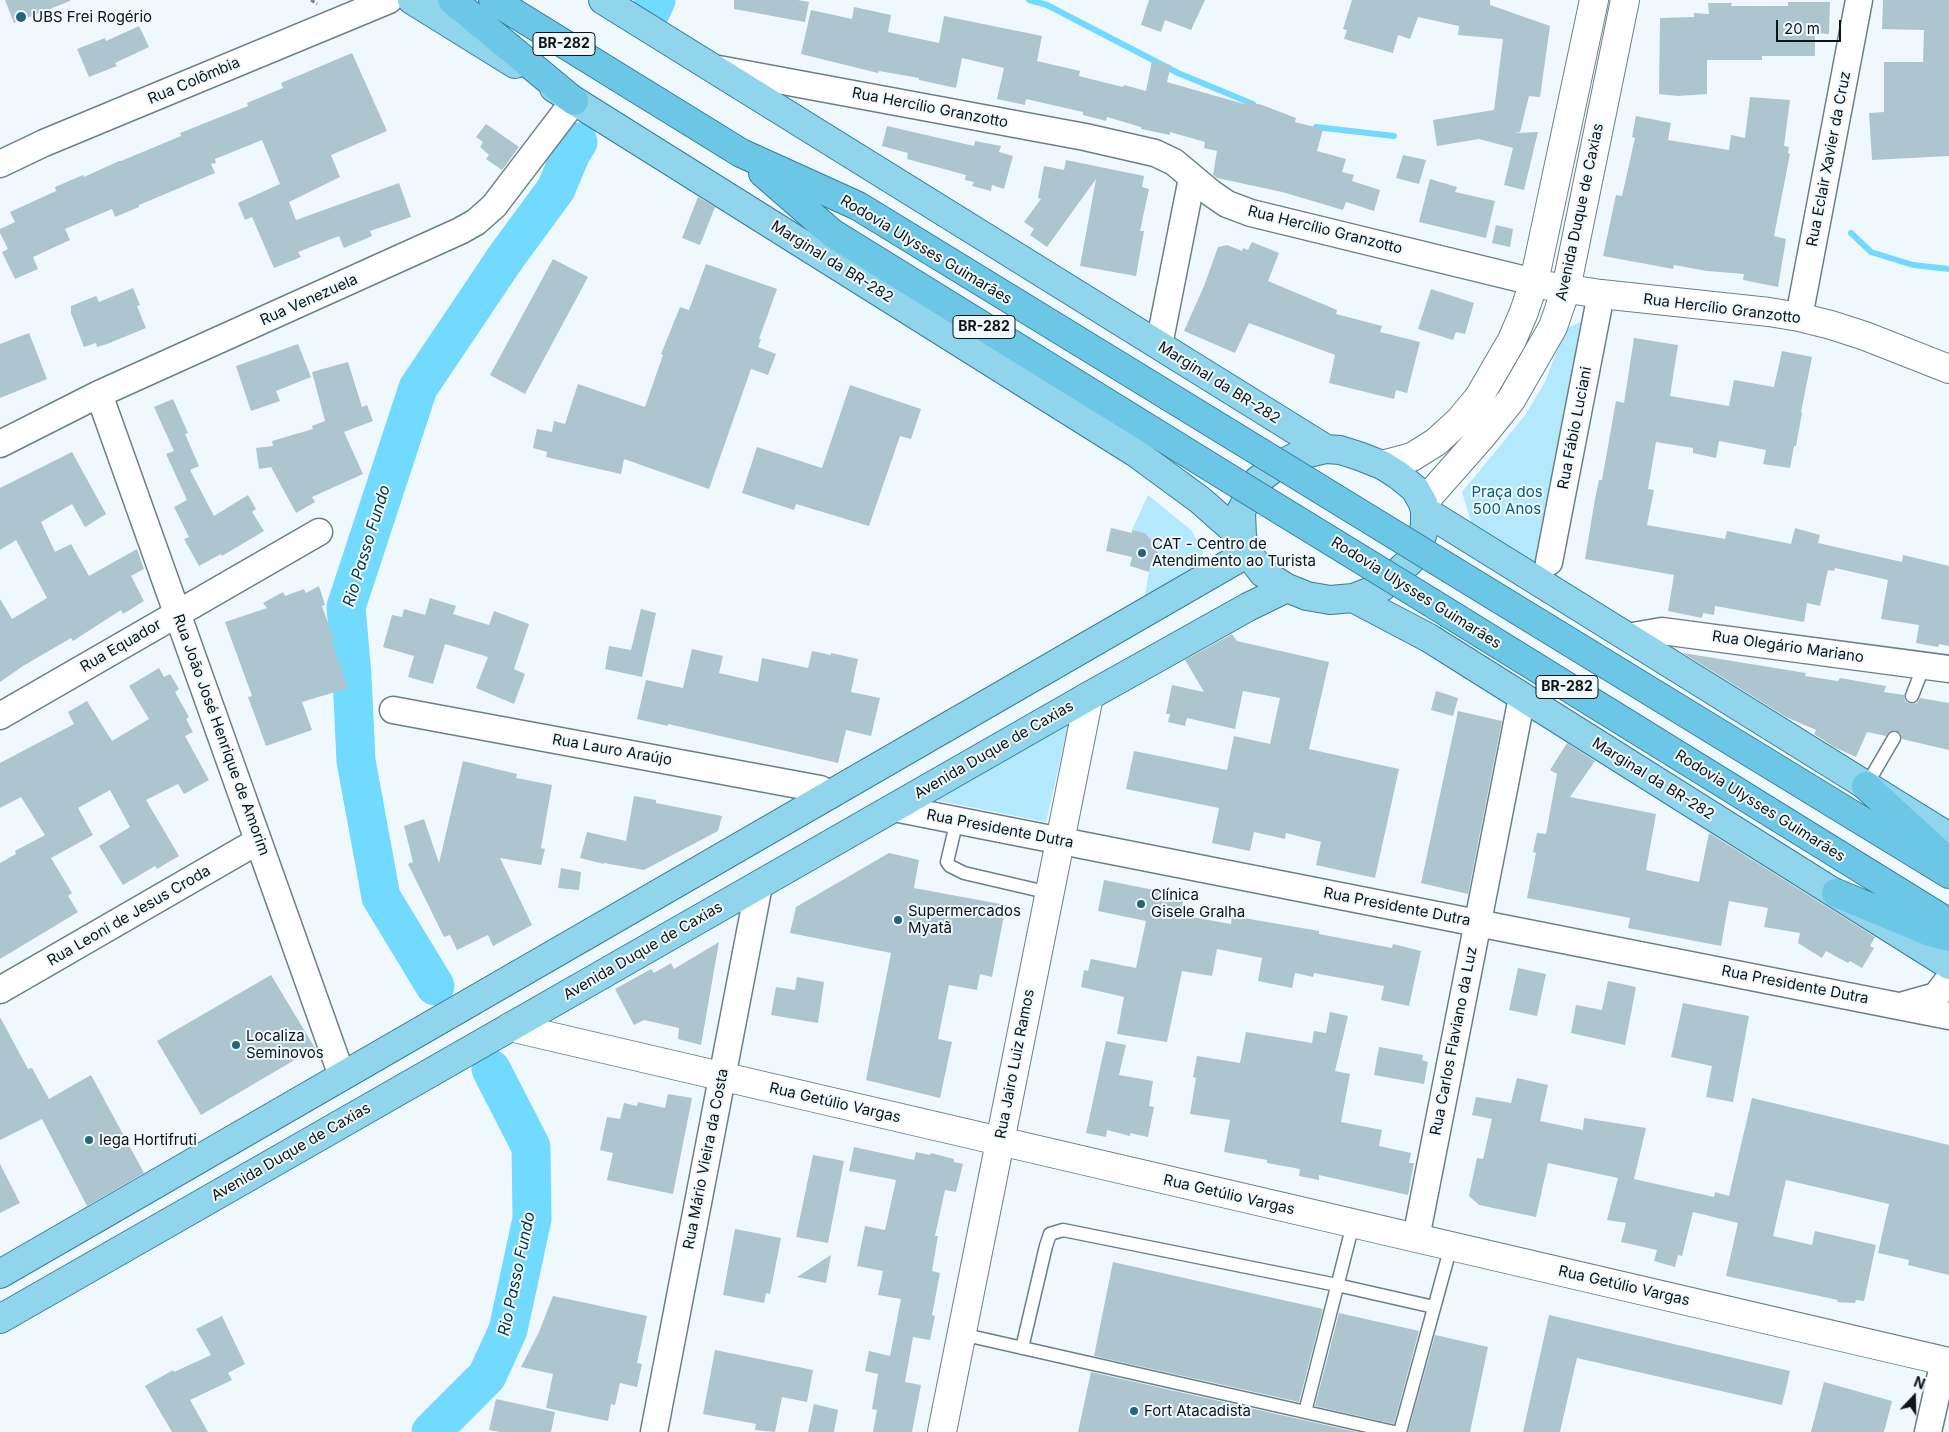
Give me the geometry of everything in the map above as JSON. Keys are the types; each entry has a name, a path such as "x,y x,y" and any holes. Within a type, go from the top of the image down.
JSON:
{"highway":[{"path":"452,0 574,101"},
{"name":"Rodovia Ulysses Guimarães","path":"493,0 741,153 858,206 1949,874"},
{"name":"Rodovia Ulysses Guimarães","path":"741,153 832,233 1949,923"},
{"path":"1866,786 1949,862"},
{"path":"1836,893 1930,932 1949,937"}],"main road":[{"name":"Marginal da BR-282","path":"412,0 1136,453 1200,500 1245,545"},
{"name":"Marginal da BR-282","path":"603,0 1326,449"},
{"path":"1326,449 1340,450 1382,465 1415,489 1424,507 1425,526 1420,542 1410,561 1382,587 1353,598 1330,600 1307,596 1288,588 1263,573 1245,545 1241,511 1257,481 1274,468 1297,456 1326,449"},
{"path":"1424,507 1949,837"},
{"path":"0,1274 830,795 1245,545"},
{"name":"Avenida Duque de Caxias","path":"0,1319 1089,696 1248,607 1288,588"},
{"name":"Marginal da BR-282","path":"1353,598 1429,638 1949,965"}],"street":[{"name":"Rua Colômbia","path":"0,164 44,143 389,0"},
{"name":"Avenida Duque de Caxias","path":"1382,465 1412,457 1436,442 1460,420 1473,405 1494,374 1512,340 1534,282 1594,0"},
{"name":"Avenida Duque de Caxias","path":"1424,507 1511,400 1553,327 1566,289 1625,0"},
{"name":"Rua Eclair Xavier da Cruz","path":"1799,318 1859,0"},
{"name":"Rua Hercílio Granzotto","path":"712,67 1120,144 1155,153 1174,162 1227,204 1250,212 1566,289 1769,312 1831,325 1949,368"},
{"name":"Rua Venezuela","path":"0,444 99,394 468,227 494,206 574,101"},
{"path":"1159,345 1192,178"},
{"name":"Rua Fábio Luciani","path":"1549,562 1601,294"},
{"name":"Rua João José Henrique de Amorim","path":"99,394 342,1076"},
{"name":"Rua Equador","path":"0,716 320,532"},
{"name":"Rua Olegário Mariano","path":"1628,637 1662,630 1937,667"},
{"name":"Rua Jairo Luiz Ramos","path":"942,1432 1089,696"},
{"name":"Rua Carlos Flaviano da Luz","path":"1416,1238 1522,697"},
{"name":"Rua Lauro Araújo","path":"393,710 811,787 820,789 830,795"},
{"name":"Rua Presidente Dutra","path":"894,808 1901,1005 1949,1016"},
{"name":"Rua Leoni de Jesus Croda","path":"0,990 258,841"},
{"name":"Rua Mário Vieira da Costa","path":"654,1432 759,885"},
{"name":"Rua Presidente Dutra","path":"1901,1005 1936,996 1949,979"},
{"name":"Rua Getúlio Vargas","path":"510,1027 1947,1361"},
{"path":"1928,1432 1947,1361"}],"lane":[{"path":"1912,696 1937,667"},
{"path":"1866,786 1894,738"},
{"path":"957,820 947,862 950,866 964,873 1050,893"},
{"path":"1305,1412 1353,1224"},
{"path":"1022,1348 1050,1234 1063,1230 1337,1285 1434,1307"},
{"path":"1400,1432 1451,1246"},
{"path":"961,1334 1394,1432"}],"green space":[{"name":"Praça dos 500 Anos","path":"1585,320 1534,564 1472,525 1462,492 1526,414 1545,382 1565,329"},
{"path":"1148,495 1191,530 1203,550 1200,568 1144,600 1149,572 1157,551 1145,533 1132,530"},
{"path":"1069,722 1046,822 935,800"}],"building":[{"name":"UBS Frei Rogério","path":"5,0 70,0 70,1 14,23"},
{"path":"734,0 798,0 809,2 805,22 734,9"},
{"path":"1149,0 1205,0 1191,30 1165,20 1161,32 1141,25"},
{"path":"1352,0 1490,0 1490,5 1550,26 1540,97 1529,96 1520,132 1514,133 1538,132 1524,190 1504,185 1513,148 1479,139 1437,146 1433,120 1494,110 1503,39 1458,35 1459,26 1418,17 1410,39 1398,35 1393,53 1344,39 1347,30 1343,29"},
{"path":"1883,0 1949,0 1949,156 1872,160 1869,113 1884,112 1884,62 1923,62 1924,30 1882,29"},
{"path":"1788,2 1830,2 1829,34 1815,33 1815,56 1762,56 1762,60 1707,60 1707,94 1678,96 1659,94 1660,18 1694,17 1694,13 1709,14 1708,3 1732,3 1731,6 1788,6"},
{"path":"854,7 891,15 888,32 939,43 944,16 1042,36 1037,61 1080,71 1079,76 1123,87 1124,85 1146,91 1152,61 1171,65 1167,82 1244,104 1245,101 1262,105 1296,118 1295,122 1323,129 1317,151 1346,159 1342,172 1354,175 1352,181 1380,190 1374,211 1346,202 1343,210 1282,192 1217,178 1213,175 1217,151 1204,148 1205,142 1170,132 1170,135 1141,129 1141,127 1107,117 1106,121 1083,115 1083,112 1026,99 1025,105 997,99 1004,68 962,58 956,88 919,80 919,78 879,71 878,73 801,54 811,10 852,19"},
{"path":"139,26 149,47 115,63 117,66 89,77 77,49 105,38 106,41"},
{"path":"352,53 387,131 331,155 340,177 289,202 296,220 399,183 411,217 370,231 372,236 344,248 339,236 298,252 301,257 274,268 252,217 245,220 238,203 280,184 262,140 215,159 216,163 211,164 215,173 115,217 112,209 65,229 70,240 33,257 38,269 15,279 2,252 8,249 0,233 0,229 15,222 10,212 56,191 55,187 83,175 84,177 181,136 180,133 248,106 247,103 283,88 281,83"},
{"path":"1750,97 1790,100 1784,146 1789,147 1788,153 1790,154 1774,236 1786,239 1778,287 1743,280 1744,274 1707,271 1674,265 1673,269 1603,256 1616,195 1622,196 1635,138 1632,137 1636,116 1671,123 1668,140 1729,150 1731,135 1745,138"},
{"path":"486,124 519,147 502,170 486,159 489,155 480,147 483,142 476,137"},
{"path":"887,126 974,146 975,141 1001,146 999,152 1013,156 1004,189 992,185 991,191 972,186 974,182 965,180 966,175 907,159 908,153 882,146"},
{"path":"1403,155 1426,160 1419,184 1396,178"},
{"path":"1066,160 1144,176 1142,187 1149,189 1140,231 1144,231 1136,276 1080,266 1096,179 1047,247 1030,235 1034,229 1024,222 1041,199 1038,198 1044,166 1064,170"},
{"path":"1430,179 1457,187 1455,192 1495,201 1486,238 1419,222"},
{"path":"698,197 715,207 700,245 682,238"},
{"path":"1496,225 1513,229 1510,247 1492,243"},
{"path":"1252,242 1279,253 1268,281 1337,310 1336,314 1382,326 1380,332 1420,342 1407,393 1396,390 1394,399 1329,383 1335,355 1249,323 1235,353 1184,331 1204,286 1218,247 1227,245 1242,251 1243,248 1248,250"},
{"path":"553,259 588,277 525,394 490,375"},
{"path":"706,264 777,289 759,339 761,339 758,347 776,354 768,375 751,369 709,489 624,459 621,474 546,457 547,452 533,448 537,429 552,432 554,421 565,424 578,384 645,407 663,355 661,354 680,307 689,310"},
{"path":"133,288 140,305 137,306 146,328 107,344 97,347 96,343 84,347 71,313 71,306 96,296 99,302"},
{"path":"1431,289 1474,303 1465,334 1456,332 1453,340 1418,329"},
{"path":"29,333 47,379 0,398 0,344"},
{"path":"1634,338 1678,345 1670,396 1729,406 1734,380 1774,387 1782,351 1812,357 1796,446 1794,446 1790,468 1763,464 1766,450 1719,441 1716,458 1693,453 1693,448 1656,442 1648,489 1654,490 1647,525 1725,539 1727,531 1791,544 1795,528 1820,535 1818,543 1902,562 1903,555 1949,566 1949,646 1939,644 1938,647 1916,643 1919,625 1881,619 1888,580 1835,568 1834,571 1828,570 1820,606 1807,603 1804,622 1715,606 1714,615 1703,613 1702,618 1668,611 1674,575 1585,559 1595,499 1599,480 1602,480 1616,401 1624,403"},
{"path":"298,344 311,377 276,391 280,401 251,411 236,366"},
{"path":"348,362 362,407 367,405 373,421 344,432 363,474 312,497 315,502 296,513 271,467 259,469 256,448 273,446 272,441 313,429 312,426 325,421 312,372"},
{"path":"850,385 921,409 911,439 900,436 869,526 796,504 794,510 742,493 757,447 822,468"},
{"path":"173,399 188,433 185,434 199,466 190,470 214,516 248,495 256,509 252,512 264,531 222,556 221,554 199,566 184,539 189,537 174,507 187,500 166,454 174,451 154,407"},
{"path":"72,452 106,514 85,527 72,504 41,522 55,552 71,544 89,576 137,549 144,569 131,576 144,601 123,614 121,610 73,641 71,638 0,682 0,599 12,619 47,598 16,540 0,550 0,488"},
{"name":"CAT - Centro de Atendimento ao Turista","path":"1111,528 1132,533 1132,530 1145,533 1152,541 1163,565 1152,561 1149,572 1130,566 1132,557 1106,551"},
{"path":"319,586 325,605 322,606 348,688 302,702 312,730 266,746 248,697 252,696 225,622 267,608 263,603 283,592 285,596 304,589 306,593"},
{"path":"430,598 456,606 453,614 489,625 494,611 529,624 514,669 525,674 514,704 476,688 488,657 445,644 433,684 408,677 414,656 383,647 392,615 402,617 404,609 425,615"},
{"path":"641,609 656,613 642,677 605,669 609,646 631,650"},
{"path":"1232,634 1237,641 1329,662 1309,749 1399,769 1375,878 1316,865 1321,842 1286,833 1285,839 1254,832 1250,851 1212,843 1219,808 1126,789 1134,751 1227,770 1234,736 1270,744 1280,698 1243,691 1235,729 1187,718 1185,726 1168,722 1170,714 1166,714 1172,685 1204,692 1185,660"},
{"path":"692,649 723,656 719,673 758,682 762,658 808,668 812,651 858,659 851,692 880,698 871,736 846,730 838,763 668,724 668,726 637,719 646,680 683,688"},
{"path":"1683,653 1806,673 1805,676 1838,681 1840,678 1886,686 1884,692 1904,695 1905,701 1910,704 1917,703 1920,698 1949,703 1949,750 1902,739 1901,734 1895,730 1890,731 1886,736 1867,732 1856,757 1834,747 1814,734 1816,730 1786,717"},
{"path":"159,668 164,677 170,674 179,689 175,692 189,717 186,719 193,732 185,736 209,780 184,794 178,784 146,800 179,856 157,869 155,866 123,885 99,846 130,827 110,790 78,808 93,835 51,858 72,893 68,896 78,912 0,959 0,863 16,854 15,851 45,835 21,797 0,808 0,763 74,724 68,712 87,701 112,741 149,719 129,686"},
{"path":"1436,691 1458,698 1453,716 1431,710"},
{"path":"1458,711 1502,721 1468,894 1421,883"},
{"path":"1567,743 1595,761 1570,797 1656,814 1646,870 1699,882 1709,833 1875,937 1870,946 1874,948 1862,968 1826,951 1822,958 1798,943 1800,933 1764,927 1768,908 1729,901 1721,946 1628,928 1630,918 1527,898 1536,853 1533,852 1537,833 1546,834 1557,774 1550,770"},
{"path":"463,761 517,774 516,778 552,785 541,848 545,849 541,865 500,858 532,925 493,946 488,935 457,950 450,935 444,937 408,864 413,862 404,826 424,819 439,863"},
{"path":"634,796 656,800 656,803 722,816 718,831 644,870 580,858 587,832 626,841"},
{"name":"Supermercados Myatã","path":"889,853 919,860 914,888 1006,905 992,977 980,974 977,990 949,985 938,1039 952,1042 940,1098 866,1080 891,953 790,933 796,907"},
{"path":"561,868 581,872 579,890 558,888"},
{"path":"1104,880 1184,896 1180,915 1231,924 1232,916 1319,931 1319,934 1392,948 1393,944 1421,951 1409,1006 1381,1000 1384,986 1314,973 1313,977 1295,973 1292,988 1258,981 1262,958 1217,949 1212,976 1182,971 1167,1042 1117,1034 1124,997 1081,987 1084,970 1088,971 1091,959 1136,968 1146,921 1098,911"},
{"path":"719,942 701,1045 678,1039 679,1028 644,1020 634,1025 615,989 651,969 654,973 671,963 674,969"},
{"path":"1518,968 1546,974 1537,1016 1509,1010"},
{"name":"Localiza Seminovos","path":"271,975 315,1048 201,1115 157,1041"},
{"path":"797,977 824,982 818,1023 771,1015 776,987 795,990"},
{"path":"1608,981 1636,987 1625,1045 1571,1033 1576,1005 1602,1010"},
{"path":"1683,1003 1749,1016 1733,1102 1706,1097 1712,1066 1671,1057"},
{"path":"1330,1012 1348,1016 1335,1071 1350,1074 1341,1122 1382,1130 1379,1146 1411,1153 1409,1163 1414,1163 1408,1195 1319,1175 1319,1180 1299,1176 1300,1169 1267,1163 1267,1160 1224,1152 1230,1120 1190,1114 1196,1078 1193,1077 1197,1056 1240,1063 1246,1032 1312,1043 1314,1031 1326,1033"},
{"name":"Iega Hortifruti","path":"0,1017 28,1069 32,1068 49,1099 91,1075 144,1173 87,1206 42,1119 0,1140"},
{"path":"1106,1041 1126,1045 1119,1075 1153,1081 1149,1106 1154,1107 1148,1137 1130,1133 1130,1136 1107,1130 1106,1137 1086,1133"},
{"path":"1379,1047 1423,1055 1422,1060 1428,1062 1424,1084 1374,1075"},
{"path":"1517,1078 1548,1085 1540,1121 1583,1130 1584,1118 1646,1128 1634,1179 1714,1197 1715,1192 1729,1196 1752,1098 1949,1145 1949,1275 1908,1265 1909,1260 1878,1253 1889,1204 1786,1180 1773,1236 1812,1245 1815,1231 1876,1245 1864,1301 1856,1300 1855,1303 1837,1302 1838,1300 1726,1276 1738,1223 1693,1212 1682,1256 1678,1255 1675,1267 1654,1261 1657,1250 1621,1242 1626,1223 1607,1220 1618,1178 1548,1163 1536,1217 1479,1205 1469,1196 1477,1158 1483,1159 1492,1119 1472,1115 1476,1097 1511,1103"},
{"path":"668,1094 692,1098 673,1194 607,1180 613,1153 600,1150 607,1117 620,1119 624,1103 637,1106 638,1102 665,1108"},
{"path":"854,1147 914,1160 916,1152 930,1155 931,1153 954,1159 954,1162 963,1164 956,1192 945,1190 935,1236 938,1236 932,1271 940,1273 932,1315 935,1316 930,1340 913,1337 905,1382 921,1385 912,1432 873,1432 877,1410 872,1409 878,1374 865,1371 869,1351 890,1356 901,1299 878,1295 883,1271 857,1266 865,1226 885,1230 896,1180 849,1171"},
{"path":"813,1155 844,1161 828,1243 796,1237"},
{"path":"0,1164 20,1203 0,1213"},
{"path":"735,1229 781,1238 770,1294 766,1293 764,1303 723,1295"},
{"path":"831,1255 826,1283 797,1277"},
{"path":"1113,1262 1323,1309 1299,1402 1094,1356"},
{"path":"553,1296 647,1316 637,1363 642,1364 637,1387 620,1383 615,1405 611,1404 608,1421 546,1408 553,1374 521,1367 539,1332"},
{"path":"1339,1313 1419,1331 1394,1424 1315,1406"},
{"path":"1549,1315 1790,1371 1782,1405 1577,1358 1560,1432 1523,1432"},
{"path":"222,1316 245,1364 228,1373 232,1380 190,1400 208,1432 172,1432 145,1386 173,1370 174,1372 211,1355 196,1329"},
{"path":"1435,1335 1488,1347 1470,1432 1408,1432"},
{"path":"715,1350 813,1370 807,1402 782,1397 775,1432 755,1430 756,1424 703,1414"},
{"path":"1091,1372 1303,1420 1357,1432 1078,1432"},
{"path":"1824,1382 1892,1401 1884,1432 1811,1432"},
{"path":"496,1399 555,1412 551,1432 500,1432 489,1430"},
{"path":"814,1404 838,1410 834,1432 808,1432"}],"waterway":[{"name":"Rio Passo Fundo","path":"648,17 656,0"},
{"path":"1029,0 1047,5 1178,73 1253,104"},
{"path":"1316,127 1394,136"},
{"name":"Rio Passo Fundo","path":"435,986 381,897 356,761 352,676 346,607 418,388 506,257 556,189 571,153 578,142"},
{"path":"1851,233 1871,252 1913,265 1949,269"},
{"name":"Rio Passo Fundo","path":"431,1432 487,1376 508,1330 532,1219 531,1147 491,1069"}],"place":[{"name":"UBS Frei Rogério","path":"21,17"},
{"name":"CAT - Centro de Atendimento ao Turista","path":"1142,553"},
{"name":"Clínica Gisele Gralha","path":"1141,904"},
{"name":"Supermercados Myatã","path":"898,920"},
{"name":"Localiza Seminovos","path":"236,1045"},
{"name":"Iega Hortifruti","path":"89,1140"},
{"name":"Fort Atacadista","path":"1134,1411"}]}
